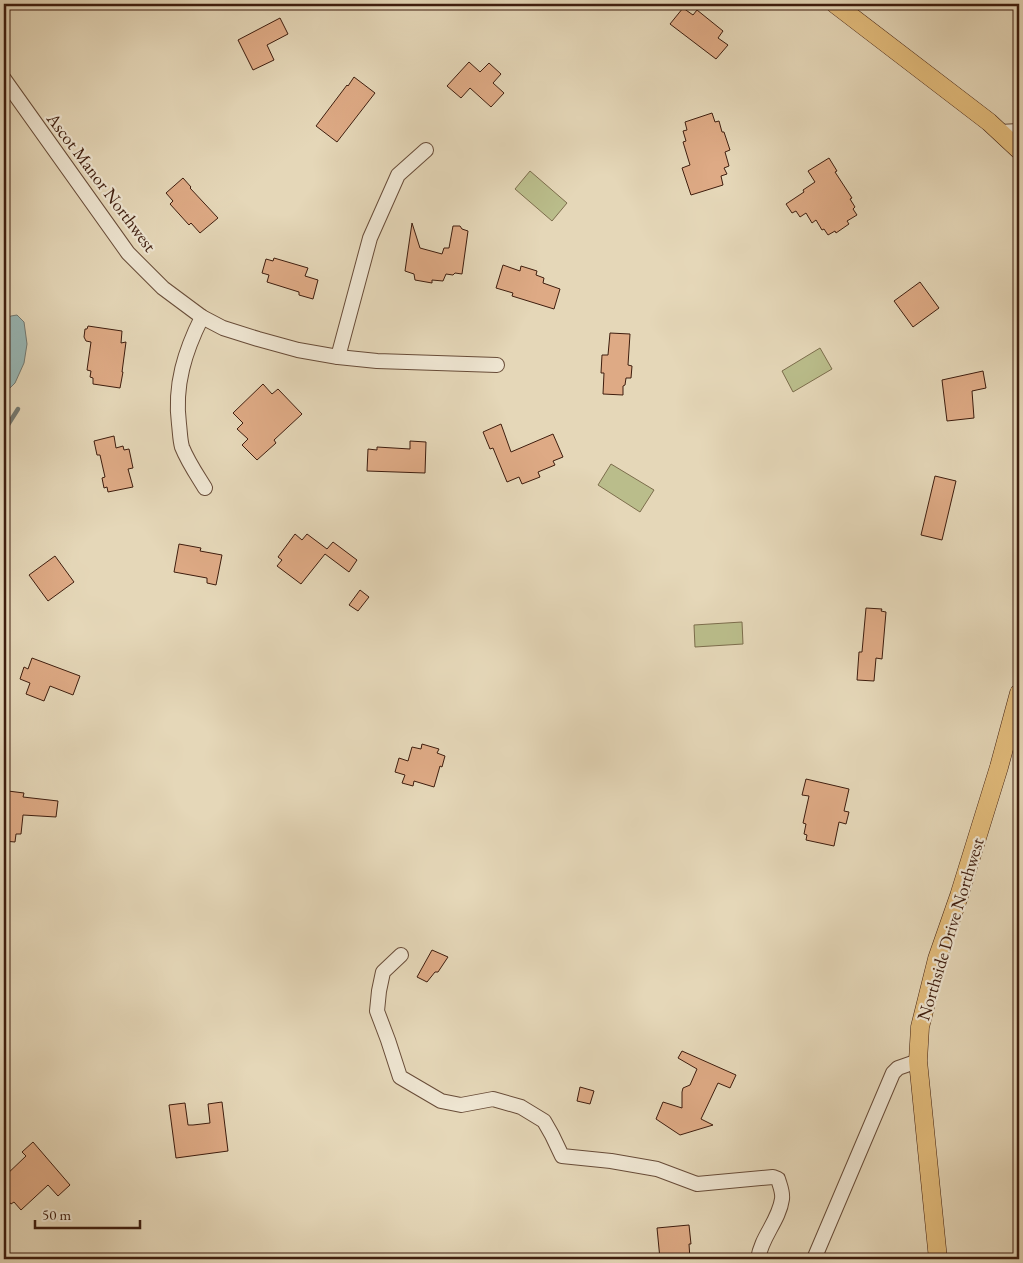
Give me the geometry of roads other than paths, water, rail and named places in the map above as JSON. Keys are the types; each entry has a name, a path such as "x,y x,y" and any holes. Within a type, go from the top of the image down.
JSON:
{"main road":[{"path":"835,4 1000,132 1019,150"},
{"name":"Northside Drive Northwest","path":"938,1259 918,1061 920,1027 937,959 959,896 996,776 1019,693"}],"street":[{"name":"Ascot Manor Northwest","path":"4,79 128,253 163,288 202,316 223,328 258,339 298,350 338,357 377,361 497,365"},
{"path":"1000,132 1019,130"},
{"path":"338,357 370,238 398,175 426,150"},
{"path":"202,316 184,358 177,412 181,445 187,460 205,488"},
{"path":"401,955 383,972 377,1011 400,1077 441,1101 461,1105 493,1099 521,1108 544,1122 562,1156 611,1161 657,1169 697,1184 773,1177 778,1179 782,1198 777,1216 765,1236 758,1259"},
{"path":"814,1259 893,1073 898,1068 918,1061"}],"water":[{"path":"17,315 24,322 27,344 24,363 15,383 4,394 4,320"}],"waterway":[{"path":"4,431 18,409"}]}
